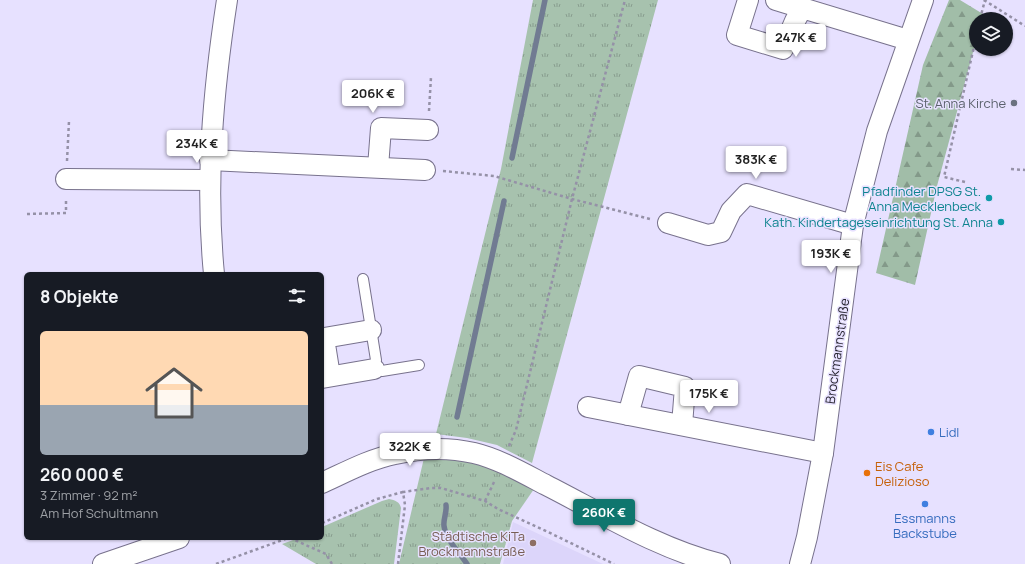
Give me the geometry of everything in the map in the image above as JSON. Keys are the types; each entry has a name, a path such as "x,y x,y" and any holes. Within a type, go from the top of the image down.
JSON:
{"street":[{"path":"214,272 211,225 210,160 215,90 227,0"},
{"path":"748,0 737,35 783,49 802,8"},
{"path":"776,0 908,40"},
{"name":"Brockmannstraße","path":"800,564 807,537 823,453 853,225 877,131 922,0"},
{"path":"378,167 381,128 428,130"},
{"path":"210,160 425,170"},
{"path":"66,179 210,180"},
{"path":"668,223 708,235 721,232 731,211 747,194 853,225"},
{"path":"371,330 324,338 326,377 374,369"},
{"path":"628,414 639,376 685,387 682,425"},
{"path":"588,407 823,453"},
{"path":"324,482 380,457 413,451 437,449 457,450 487,457 502,463 640,533 689,560 720,564"},
{"path":"103,564 173,540"}],"lane":[{"path":"363,279 376,360 374,369 382,371 419,365"}],"path":[{"path":"485,501 516,430 572,198 625,0"},
{"path":"982,12 985,0 1025,26"},
{"path":"965,182 944,177 972,56"},
{"path":"1012,169 1025,170"},
{"path":"425,170 494,176 668,223"},
{"path":"324,522 377,499 403,492 441,488 485,501 498,509 614,564"},
{"path":"398,564 405,505 403,492"},
{"path":"216,564 283,540"},
{"path":"294,540 326,554 332,564"}],"shaded area":[{"name":"Städtische KiTa Brockmannstraße","path":"513,522 603,564 503,564"}],"green space":[{"path":"533,0 658,0 532,463 497,445 467,438 436,434 501,169"},
{"path":"949,0 960,0 980,12 969,12 969,56 972,56 937,186 915,285 876,273 923,65"},
{"path":"444,457 494,469 534,489 512,521 500,564 399,564 424,458"},
{"path":"389,499 393,500 400,504 401,508 394,564 316,564 282,544 293,540 324,540 324,526"}],"waterway":[{"path":"512,158 545,0"},
{"path":"457,417 504,201"},
{"path":"446,505 444,523 445,531 450,541 467,564"}],"place":[{"name":"St. Anna Kirche","path":"1014,103"},
{"name":"Pfadfinder DPSG St. Anna Mecklenbeck","path":"989,198"},
{"name":"Kath. Kindertageseinrichtung St. Anna","path":"1001,222"},
{"name":"Lidl","path":"931,432"},
{"name":"Eis Cafe Delizioso","path":"867,473"},
{"name":"Essmanns Backstube","path":"925,504"},
{"name":"Städtische KiTa Brockmannstraße","path":"533,543"}]}
